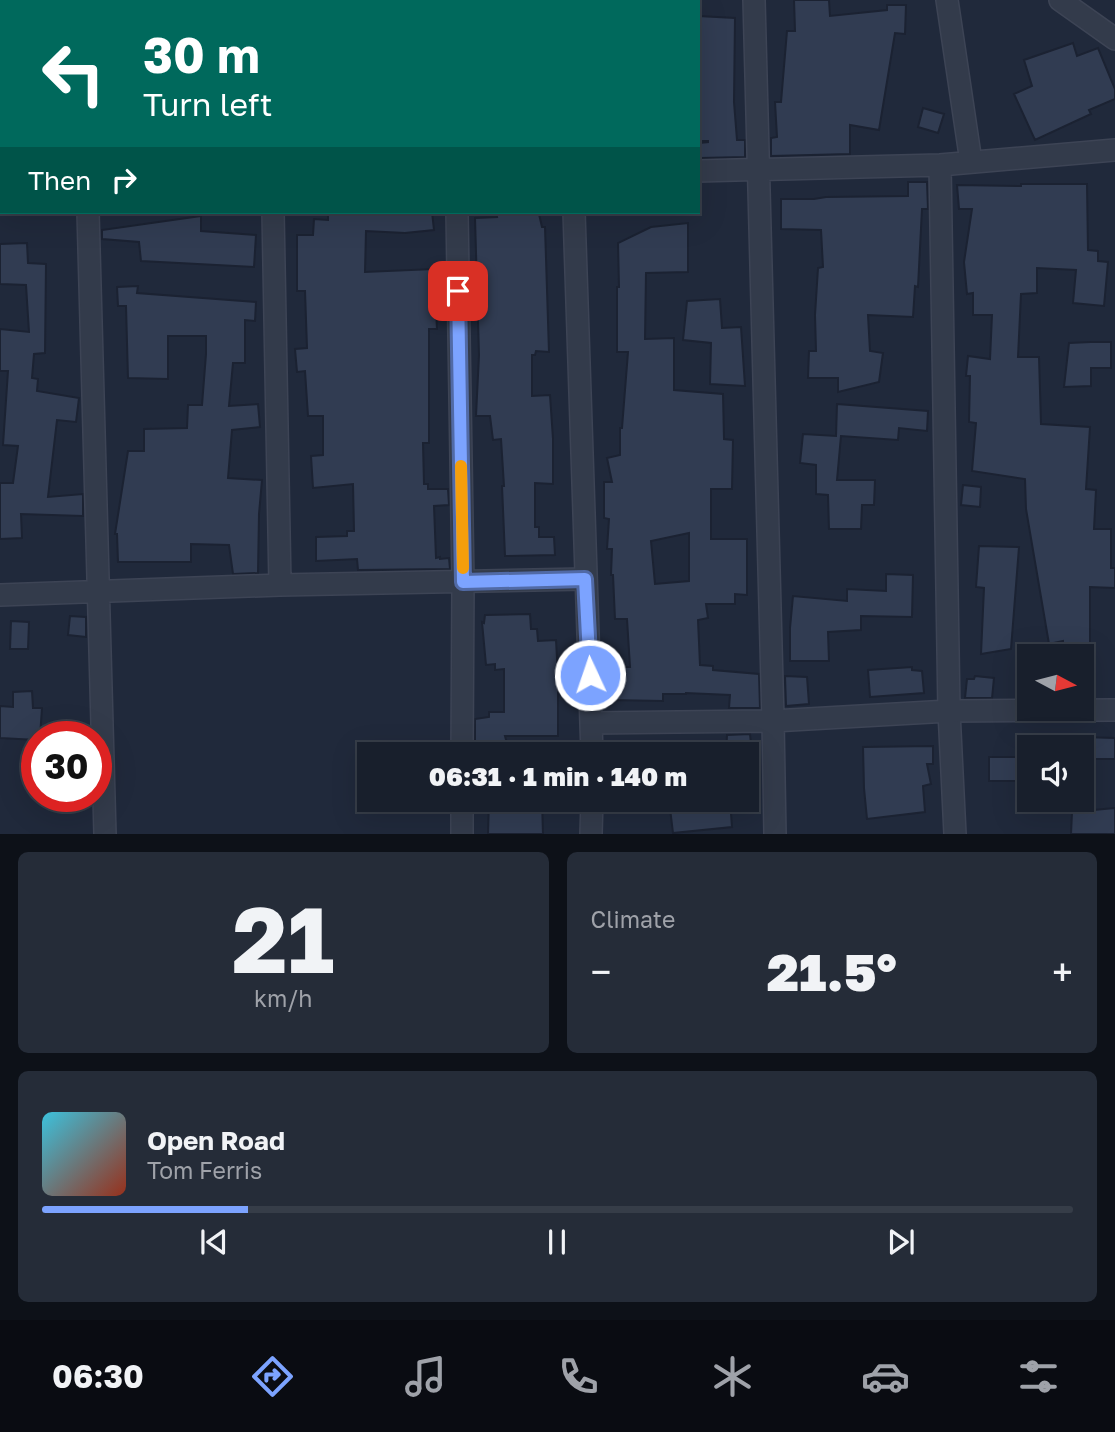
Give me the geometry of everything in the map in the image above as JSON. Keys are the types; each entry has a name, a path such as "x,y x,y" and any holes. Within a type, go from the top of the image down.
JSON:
{"street":[{"path":"754,0 775,834"},
{"path":"947,0 971,162"},
{"path":"1060,0 1083,7 1115,39"},
{"path":"700,172 940,165 1115,150"},
{"path":"940,165 949,711 955,834"},
{"path":"88,214 105,834"},
{"path":"272,214 280,585"},
{"path":"457,214 463,582 462,742"},
{"path":"574,214 592,742"},
{"path":"0,595 280,585 585,579"},
{"path":"592,723 774,721 949,711 1115,710"},
{"path":"462,812 462,834"},
{"path":"592,812 592,834"}],"building":[{"path":"794,0 829,0 830,16 887,10 887,5 906,5 905,34 895,33 879,130 850,125 850,154 771,156 771,138 777,137 775,102 781,102 787,31 795,31"},
{"path":"700,16 735,18 734,102 737,140 745,140 745,157 700,158 700,143 708,141 700,141"},
{"path":"1073,43 1077,56 1098,48 1115,89 1115,99 1089,110 1091,114 1035,140 1014,94 1032,86 1024,60"},
{"path":"923,108 944,114 938,133 918,127"},
{"path":"908,182 927,182 928,209 922,209 918,287 915,286 913,317 868,315 870,351 883,353 879,382 838,392 838,378 808,378 809,351 816,351 818,268 823,267 821,230 781,229 781,199 908,196"},
{"path":"1087,184 1088,250 1098,251 1098,261 1108,262 1104,306 1073,303 1076,270 1037,268 1037,293 1021,294 1018,357 1039,357 1041,424 1090,427 1086,489 1096,490 1094,529 1111,529 1111,568 1115,568 1115,588 1090,587 1090,644 1063,644 1063,641 1049,644 1026,509 1025,479 972,471 976,423 969,422 970,376 966,376 968,356 990,359 992,315 973,315 973,293 967,294 964,262 972,209 959,209 957,185"},
{"path":"328,214 432,214 434,230 405,233 366,231 365,272 434,269 437,329 429,329 429,443 423,443 424,484 428,484 428,489 448,489 449,505 434,506 436,558 449,558 450,569 358,570 357,559 316,561 316,537 347,536 347,531 354,531 353,484 313,488 311,456 323,455 323,416 308,416 305,371 297,372 295,349 307,348 305,291 297,291 297,235 313,235 314,219 328,220"},
{"path":"496,214 539,214 542,227 545,227 549,352 536,351 535,355 532,355 532,396 550,395 553,484 535,483 535,527 539,527 539,537 554,537 555,555 505,556 501,439 493,440 490,416 476,416 479,355 475,218 497,217"},
{"path":"201,216 201,231 256,235 254,267 141,261 139,242 102,239 102,230"},
{"path":"688,223 688,272 646,273 645,339 674,338 674,390 723,394 724,439 733,440 732,489 711,489 711,539 747,539 747,595 735,594 735,604 706,604 708,618 698,620 700,665 713,666 713,670 759,674 760,708 729,708 730,695 686,693 663,694 663,701 609,700 609,667 630,667 627,619 615,619 611,575 612,549 607,549 609,519 604,518 604,482 612,482 607,458 620,455 628,352 617,352 618,243 651,227","holes":["689,533 689,581 655,584 651,541"]},
{"path":"27,243 28,263 46,264 45,353 34,354 32,378 38,379 37,391 79,398 76,422 57,420 48,497 83,494 83,516 21,514 22,538 0,539 0,483 13,483 18,446 3,445 8,371 0,371 0,329 29,332 26,285 0,284 0,244"},
{"path":"138,286 137,293 256,302 255,321 245,320 245,363 233,363 229,406 258,404 260,427 232,430 228,478 262,480 258,573 233,574 229,545 191,544 191,562 118,562 115,534 128,451 144,451 144,429 187,428 188,405 202,405 206,354 206,336 168,336 168,379 128,378 126,306 118,306 117,287"},
{"path":"720,299 722,328 741,327 745,386 710,384 711,343 683,340 687,301"},
{"path":"1111,342 1111,368 1091,368 1091,386 1064,387 1069,343"},
{"path":"837,404 928,411 927,431 899,428 898,440 841,436 837,480 875,480 874,505 862,505 861,529 829,529 828,495 816,494 816,465 800,463 803,434 836,436"},
{"path":"963,485 981,487 980,507 961,505"},
{"path":"979,546 1019,547 1011,649 981,654 984,588 976,587"},
{"path":"886,574 913,575 912,617 861,616 861,630 828,632 829,661 790,661 793,596 847,601 847,589 886,591"},
{"path":"530,614 531,629 537,629 538,641 556,640 558,736 505,736 507,742 475,742 475,719 489,717 489,712 504,712 504,669 495,670 495,664 486,665 482,622 484,623 485,615"},
{"path":"70,616 86,617 86,637 68,635"},
{"path":"11,621 29,622 28,649 10,649"},
{"path":"912,667 912,670 922,671 924,693 870,697 868,670"},
{"path":"785,676 807,677 809,704 786,706"},
{"path":"975,676 994,678 992,698 965,698 967,679 974,679"},
{"path":"32,691 33,708 42,708 41,721 21,721 21,739 0,738 0,706 13,707 13,692"},
{"path":"750,734 751,742 727,742 727,735"},
{"path":"1094,737 1115,738 1115,759 1094,759"},
{"path":"933,746 933,764 927,764 931,784 923,786 925,812 867,819 863,747"},
{"path":"989,757 1017,757 1017,781 989,781"},
{"path":"1115,808 1115,834 1071,834 1072,812"},
{"path":"489,812 542,812 543,834 488,834"},
{"path":"670,812 731,812 732,827 673,833"}],"slow traffic":[{"path":"461,466 463,568"}],"route":[{"path":"458,291 463,582 585,579 590,675"}]}
